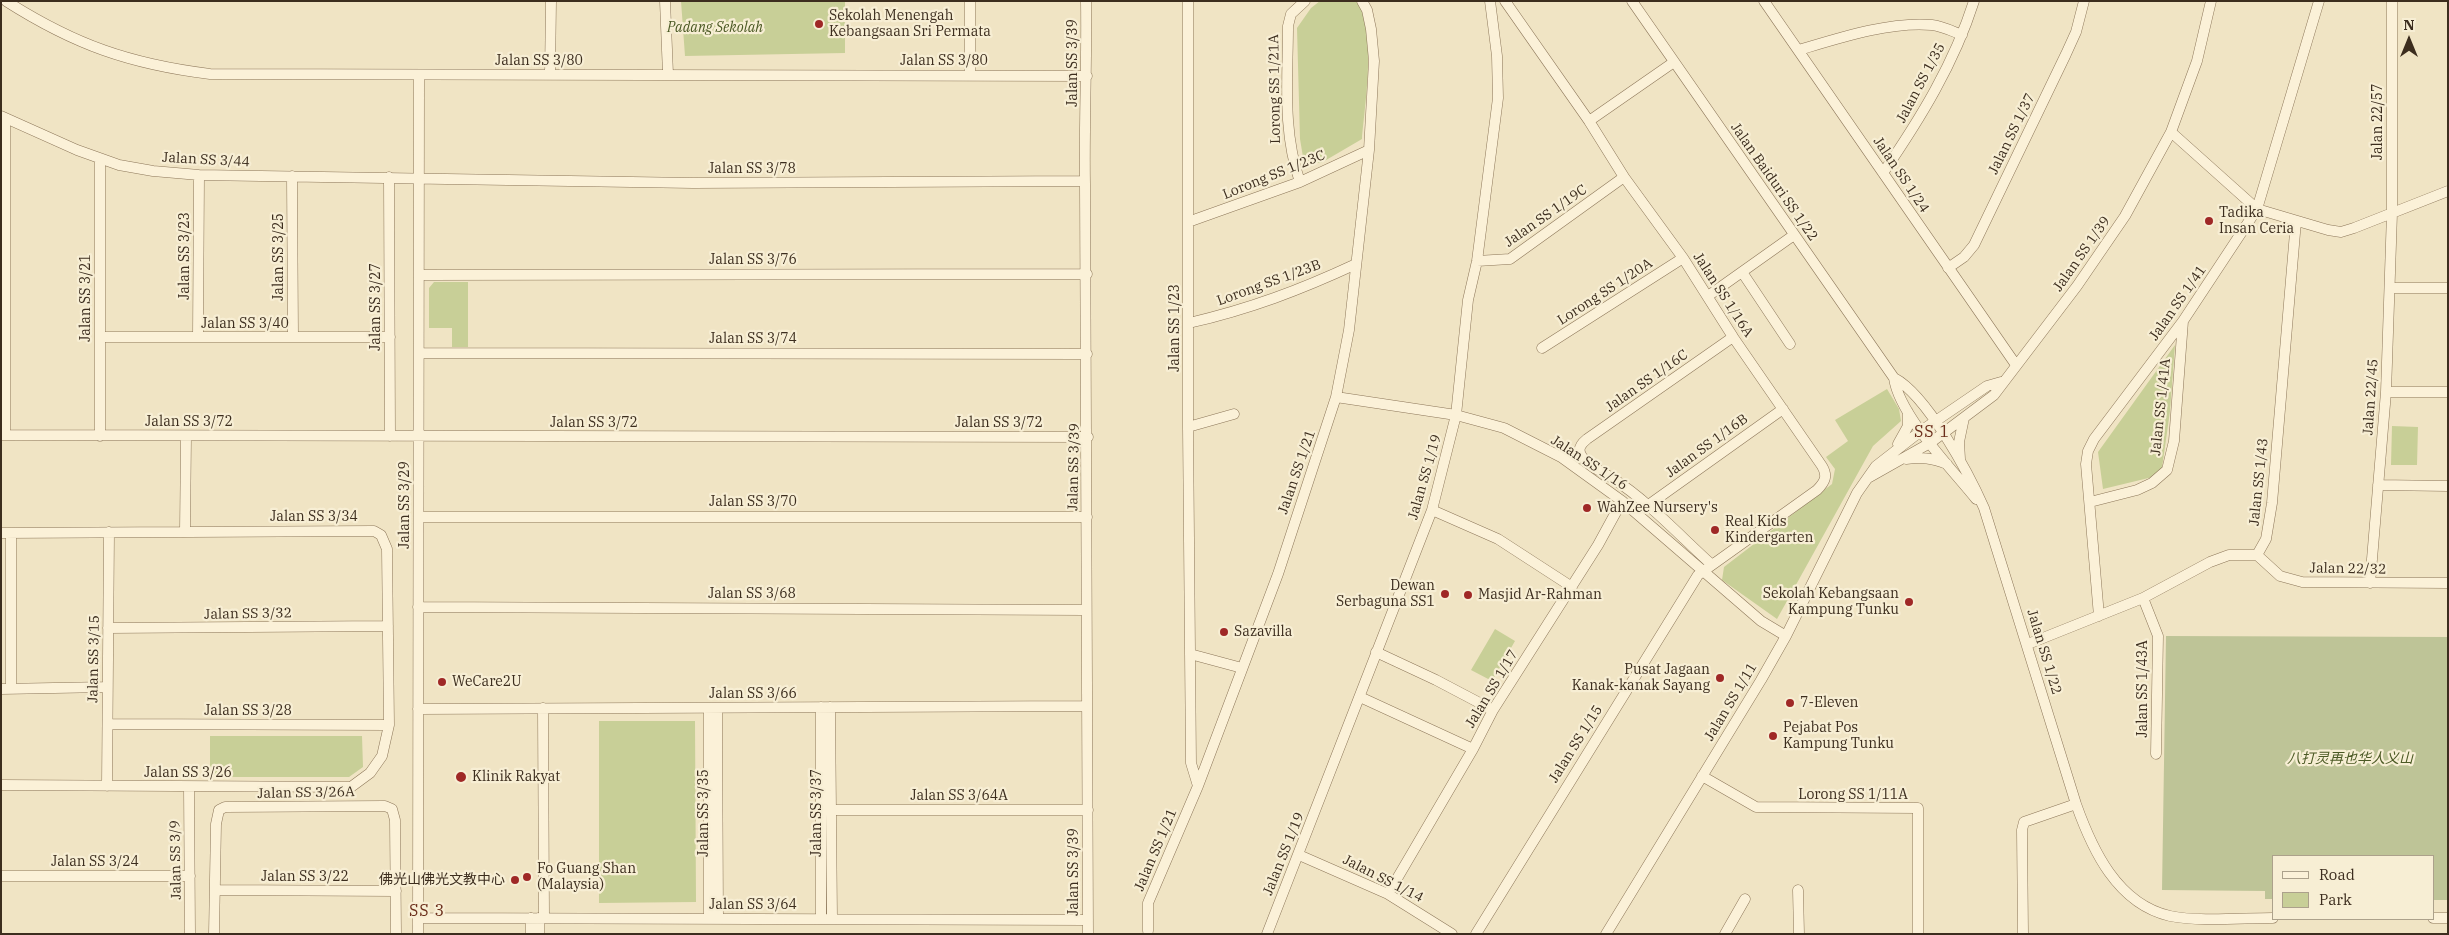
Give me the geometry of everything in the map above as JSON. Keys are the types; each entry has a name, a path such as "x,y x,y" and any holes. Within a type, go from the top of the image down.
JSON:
{"street":[{"name":"Jalan SS 3/80","path":"6,1 39,22 98,49 153,66 210,74 419,76 970,74 1087,76"},
{"path":"550,75 551,1"},
{"path":"665,1 668,74"},
{"path":"970,1 970,74"},
{"name":"Jalan SS 3/39","path":"1086,1 1088,934"},
{"name":"Jalan SS 1/23","path":"1188,1 1188,427 1191,764 1198,786"},
{"name":"Lorong SS 1/21A","path":"1300,182 1293,161 1288,133 1288,26 1291,14 1305,1"},
{"name":"Jalan SS 1/21","path":"1148,930 1148,903 1198,786 1278,574 1336,397 1349,330 1368,150 1374,61 1371,29 1367,10 1362,1"},
{"name":"Jalan SS 1/19","path":"1267,934 1432,510 1456,415 1468,300 1477,261 1498,98 1490,1"},
{"name":"Jalan SS 1/16A","path":"1505,1 1589,121 1624,177 1683,258 1733,337 1826,472 1826,479 1817,490 1706,567"},
{"name":"Jalan Baiduri SS 1/22","path":"1632,1 1894,378"},
{"name":"Jalan SS 1/24","path":"1764,1 2016,365"},
{"name":"Jalan SS 1/35","path":"1883,173 1910,134 1944,76 1974,1"},
{"name":"Jalan SS 1/37","path":"1948,268 1964,257 1974,245 2076,32 2084,1"},
{"name":"Jalan SS 1/39","path":"1930,442 1994,394 2001,382 2077,286 2125,216 2171,132 2197,61 2211,1"},
{"name":"Jalan SS 1/41","path":"2100,616 2086,464 2088,451 2094,439 2183,322 2257,209 2319,1"},
{"name":"Jalan 22/57","path":"2392,1 2392,213"},
{"path":"1799,50 1830,40 1911,25 1934,25 1962,35"},
{"path":"1589,121 1674,62"},
{"name":"Jalan SS 3/29","path":"418,934 419,76"},
{"path":"3,117 3,435"},
{"name":"Jalan SS 3/44","path":"3,117 100,159 153,171 199,175 419,177"},
{"path":"2171,132 2257,209 2296,222 2341,232 2448,191"},
{"name":"Lorong SS 1/23C","path":"1188,222 1300,182 1368,150"},
{"name":"Jalan SS 3/21","path":"100,159 100,436"},
{"name":"Jalan SS 3/23","path":"198,337 199,175"},
{"name":"Jalan SS 3/25","path":"292,176 293,337"},
{"name":"Jalan SS 3/27","path":"388,177 390,436"},
{"name":"Jalan SS 3/78","path":"419,177 670,182 1085,181"},
{"name":"Jalan SS 1/19C","path":"1477,261 1510,259 1624,177"},
{"name":"Jalan 22/45","path":"2370,583 2386,392 2392,213"},
{"name":"Jalan SS 1/43","path":"2257,555 2266,539 2272,503 2296,222"},
{"path":"1708,296 1794,235"},
{"name":"Lorong SS 1/20A","path":"1542,348 1683,258"},
{"name":"Lorong SS 1/23B","path":"1189,323 1249,308 1298,290 1356,264"},
{"path":"1742,272 1790,344"},
{"name":"Jalan SS 3/76","path":"419,275 1087,274"},
{"path":"2390,288 2448,288"},
{"name":"Jalan SS 1/41A","path":"2090,502 2137,490 2152,483 2166,470 2174,441 2183,322"},
{"name":"Jalan SS 3/40","path":"100,337 390,337"},
{"name":"Jalan SS 1/16C","path":"1579,450 1587,439 1733,337"},
{"name":"Jalan SS 3/74","path":"419,353 1087,354"},
{"name":"Jalan SS 1/22","path":"1894,378 1905,384 1943,433 1960,459 1984,508 2028,644 2076,804 2087,834 2108,871 2120,887 2151,910 2182,917 2272,918"},
{"name":"Jalan SS 1/22","path":"1894,378 1896,391 1921,431 1984,508"},
{"name":"Jalan SS 1/39","path":"1921,431 1934,421 1958,408 1987,386 2001,382"},
{"path":"2386,392 2448,392"},
{"name":"Jalan SS 1/16","path":"1336,397 1456,415 1504,428 1561,457 1622,501 1706,567"},
{"path":"1922,405 1934,410 1958,408"},
{"name":"Jalan SS 1/16B","path":"1647,506 1783,409"},
{"path":"1908,411 1908,426 1895,457 1933,458 1948,464"},
{"path":"1188,427 1234,414"},
{"path":"1960,459 1959,442 1964,418"},
{"name":"Jalan SS 1/11","path":"1895,457 1921,431"},
{"name":"Jalan SS 3/72","path":"3,435 1088,437"},
{"path":"185,532 186,436"},
{"name":"Jalan SS 1/11","path":"1606,934 1726,740 1786,636 1841,522 1868,478 1876,466 1930,442"},
{"name":"Jalan SS 1/16","path":"1579,450 1581,456 1587,461 1620,483 1647,506 1761,621 1786,636"},
{"path":"2378,485 2448,486"},
{"name":"Jalan SS 1/17","path":"1388,894 1473,749 1493,710 1598,545 1622,501"},
{"path":"1432,510 1498,539 1572,587"},
{"name":"Jalan SS 3/70","path":"419,516 1087,517"},
{"name":"Jalan SS 3/34","path":"6,533 374,531 381,535 387,549 389,724 382,756 370,772"},
{"name":"Jalan SS 3/15","path":"107,786 109,532"},
{"path":"6,533 6,689 107,687"},
{"path":"2028,644 2143,598 2210,562 2229,555 2257,555"},
{"name":"Jalan 22/32","path":"2257,555 2280,576 2302,582 2448,583"},
{"name":"Jalan SS 1/15","path":"1476,934 1593,743 1706,567"},
{"name":"Jalan SS 1/43A","path":"2143,598 2158,636 2156,754"},
{"name":"Jalan SS 3/68","path":"418,607 1086,610"},
{"name":"Jalan SS 3/32","path":"108,628 388,626"},
{"path":"1376,652 1436,680 1493,710"},
{"path":"1190,654 1242,668"},
{"path":"1360,697 1473,749"},
{"name":"Jalan SS 3/66","path":"418,709 1087,706"},
{"path":"539,934 543,708"},
{"name":"Jalan SS 3/35","path":"713,708 713,919"},
{"name":"Jalan SS 3/37","path":"826,708 831,810 832,919"},
{"name":"Jalan SS 3/37","path":"821,919 826,708"},
{"name":"Jalan SS 3/28","path":"108,724 389,724"},
{"name":"Jalan SS 3/26","path":"1,785 351,787 370,772"},
{"name":"Lorong SS 1/11A","path":"1702,776 1756,807 1918,808 1918,934"},
{"name":"Jalan SS 3/9","path":"189,787 190,934"},
{"path":"2023,934 2022,830 2024,822 2030,818 2076,804"},
{"name":"Jalan SS 3/26A","path":"214,934 216,824 219,810 225,807 385,806 392,809 395,820 396,934"},
{"name":"Jalan SS 3/64A","path":"831,810 1088,810"},
{"name":"Jalan SS 1/14","path":"1299,855 1388,894 1452,934"},
{"name":"Jalan SS 3/24","path":"1,876 190,876"},
{"name":"Jalan SS 3/22","path":"215,890 396,891"},
{"path":"1798,890 1799,934"},
{"path":"1724,934 1745,899"},
{"name":"Jalan SS 3/64","path":"418,918 1088,920"},
{"path":"530,934 538,918"},
{"path":"2434,918 2448,918"}],"green space":[{"name":"Padang Sekolah","path":"681,1 845,1 845,53 685,56"},
{"path":"1320,1 1357,1 1367,30 1367,88 1362,139 1321,163 1309,163 1303,157 1300,139 1297,28 1311,8"},
{"path":"434,282 468,282 468,347 452,347 452,328 429,328 429,288"},
{"path":"2175,345 2170,411 2161,475 2103,489 2098,452"},
{"path":"1887,389 1899,409 1901,421 1873,446 1777,619 1722,580 1724,567 1832,484 1835,469 1826,457 1848,441 1835,420"},
{"path":"2392,426 2418,427 2417,465 2391,465"},
{"path":"1495,629 1515,641 1492,681 1471,670"},
{"name":"八打灵再也华人义山","path":"2166,636 2448,637 2448,900 2434,900 2434,855 2272,855 2272,899 2265,899 2265,891 2162,890"},
{"path":"599,721 695,721 696,902 599,903"},
{"path":"210,736 362,736 363,767 349,777 210,777"}],"place":[{"name":"Sekolah Menengah Kebangsaan Sri Permata","path":"819,24"},
{"name":"Tadika Insan Ceria","path":"2209,221"},
{"name":"WahZee Nursery's","path":"1587,508"},
{"name":"Real Kids Kindergarten","path":"1715,530"},
{"name":"Dewan Serbaguna SS1","path":"1445,594"},
{"name":"Masjid Ar-Rahman","path":"1468,595"},
{"name":"Sekolah Kebangsaan Kampung Tunku","path":"1909,602"},
{"name":"Sazavilla","path":"1224,632"},
{"name":"Pusat Jagaan Kanak-kanak Sayang","path":"1720,678"},
{"name":"WeCare2U","path":"442,682"},
{"name":"7-Eleven","path":"1790,703"},
{"name":"Pejabat Pos Kampung Tunku","path":"1773,736"},
{"name":"Klinik Rakyat","path":"461,777"},
{"name":"Fo Guang Shan (Malaysia)","path":"527,877"},
{"name":"佛光山佛光文教中心","path":"515,880"}],"district":[{"name":"SS 1","path":"1932,432"},
{"name":"SS 3","path":"427,911"}]}
